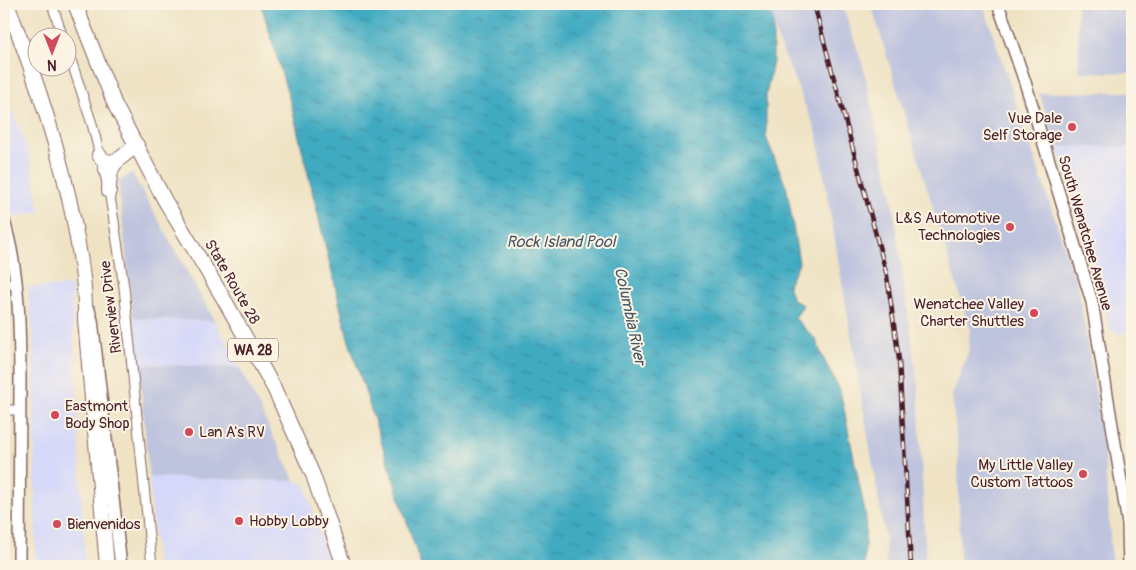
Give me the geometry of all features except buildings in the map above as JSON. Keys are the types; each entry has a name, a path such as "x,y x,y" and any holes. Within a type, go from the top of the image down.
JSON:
{"highway":[{"path":"8,4 54,136 76,230 86,302 85,320 107,566"},
{"name":"State Route 28","path":"75,4 115,105 164,199 274,388 314,475 344,566"},
{"path":"109,191 110,171 119,159 137,146"},
{"path":"99,155 108,162 119,159"}],"main road":[{"name":"South Wenatchee Avenue","path":"998,4 1025,82 1092,302 1129,508 1129,566"},
{"path":"4,221 12,248 17,284 20,410 19,566"},
{"path":"86,302 92,320 121,566"}],"street":[{"path":"52,4 60,28"},
{"name":"Riverview Drive","path":"77,78 109,191 124,287 152,566"},
{"path":"4,284 17,284"},
{"path":"4,410 20,410"}],"shaded area":[{"path":"763,4 842,4 863,66 892,198 918,385 926,566 886,566 885,538 817,134"},
{"path":"871,4 983,4 1079,291 1104,446 1112,566 960,566 958,451 952,395 968,353 970,329"},
{"path":"1077,4 1132,4 1132,73 1079,72"},
{"path":"4,90 29,153 40,212 13,217 4,196"},
{"path":"1132,92 1132,147 1057,147 1039,93"},
{"path":"1057,147 1132,147 1132,330 1119,334 1110,330 1090,246"},
{"path":"132,173 215,321 133,318 118,181"},
{"path":"71,286 85,566 36,566 33,336 28,287"},
{"path":"4,295 10,303 8,555 4,562"},
{"path":"133,318 215,321 240,368 139,364"},
{"path":"139,364 240,368 295,481 149,477"},
{"path":"149,477 299,481 306,486 329,566 157,566"}],"water":[{"name":"Rock Island Pool","path":"261,4 764,4 773,20 773,62 766,95 766,137 787,189 799,263 788,285 793,300 803,305 795,318 816,340 822,356 840,390 866,517 864,566 421,566 347,335 292,108"}],"railway":[{"path":"814,4 887,276 899,360 911,566"}],"place":[{"name":"Vue Dale Self Storage","path":"1072,127"},
{"name":"L&S Automotive Technologies","path":"1010,227"},
{"name":"Wenatchee Valley Charter Shuttles","path":"1034,313"},
{"name":"Eastmont Body Shop","path":"55,415"},
{"name":"Lan A's RV","path":"189,432"},
{"name":"My Little Valley Custom Tattoos","path":"1083,474"},
{"name":"Hobby Lobby","path":"239,521"},
{"name":"Bienvenidos","path":"57,524"}],"water label":[{"name":"Columbia River","path":"630,316"}]}
